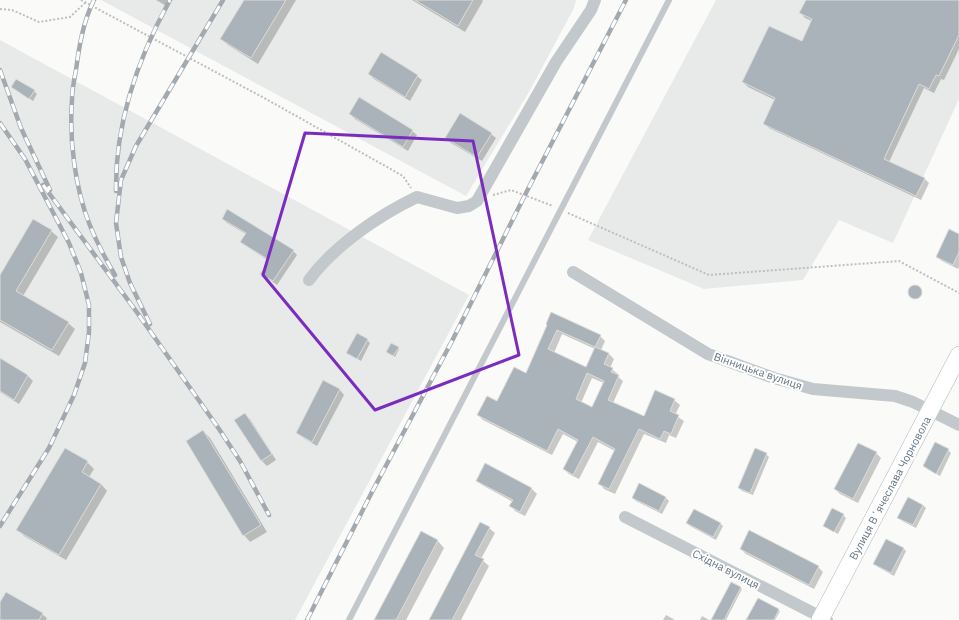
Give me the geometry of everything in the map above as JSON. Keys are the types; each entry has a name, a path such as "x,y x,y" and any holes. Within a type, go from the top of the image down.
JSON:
{"street":[{"path":"309,280 318,268 356,234 394,208 417,197 457,208 469,206 477,201 556,62 591,10 595,0"},
{"name":"Вінницька вулиця","path":"573,272 708,354 774,378 813,389 895,396 931,410 959,425"},
{"name":"Вулиця Вʼячеслава Чорновола","path":"823,619 959,355"},
{"name":"Східна вулиця","path":"625,517 823,619"}],"lane":[{"path":"349,620 668,0"}],"path":[{"path":"81,0 266,98 403,176 417,197"},
{"path":"0,9 12,10 38,22 70,17 85,3"},
{"path":"477,201 511,190 560,209 709,275 899,261 959,293"}],"highlighted area":[{"path":"305,133 473,141 519,355 375,410 263,275"}],"shaded area":[{"path":"101,0 576,0 574,8 529,92 466,196"},
{"path":"716,0 959,0 959,99 893,243 839,220 803,280 704,289 588,240"},
{"path":"0,40 469,295 295,620 0,620"}],"building":[{"path":"244,0 286,0 251,58 220,39"},
{"path":"415,0 473,0 458,26"},
{"path":"806,0 959,0 959,35 939,76 936,75 929,89 919,84 884,159 925,178 916,196 763,124 775,98 742,82 769,26 802,41 812,19 799,13"},
{"path":"381,52 418,75 405,97 368,74"},
{"path":"16,79 35,90 29,99 11,87"},
{"path":"359,97 413,130 403,147 349,114"},
{"path":"460,113 492,133 477,157 445,138"},
{"path":"227,209 294,250 273,281 260,274 269,260 240,242 246,233 222,219"},
{"path":"33,219 52,230 16,291 69,322 52,350 0,320 0,275"},
{"path":"949,229 959,234 959,252 953,265 936,257"},
{"path":"915,285 920,287 922,292 920,297 915,299 910,297 908,292 910,287"},
{"path":"551,312 601,335 595,347 609,353 604,364 613,368 611,372 619,375 608,400 644,416 655,390 675,399 670,411 679,415 671,434 664,431 660,439 639,429 609,489 598,484 615,449 593,437 573,475 563,469 578,440 558,429 547,451 477,415 487,396 497,401 514,367 526,373 547,325 546,324","holes":["557,330 595,347 586,367 548,349","587,373 604,381 592,407 576,399"]},
{"path":"357,333 368,339 357,359 346,353"},
{"path":"391,343 399,347 393,356 386,352"},
{"path":"0,358 28,375 14,400 0,391"},
{"path":"323,380 340,389 312,442 296,433"},
{"path":"245,413 272,454 261,461 234,420"},
{"path":"203,430 261,525 243,536 186,441"},
{"path":"935,442 949,449 936,474 923,466"},
{"path":"858,443 877,452 853,499 834,489"},
{"path":"65,448 88,461 82,472 101,484 59,555 16,530"},
{"path":"755,448 767,453 750,493 738,488"},
{"path":"485,463 532,488 520,512 509,506 513,500 476,481"},
{"path":"639,483 666,497 659,511 632,498"},
{"path":"908,497 923,505 913,525 897,518"},
{"path":"832,508 844,514 834,532 823,526"},
{"path":"694,509 721,523 713,537 686,523"},
{"path":"480,522 490,527 475,555 484,559 452,620 429,620"},
{"path":"749,530 819,566 809,585 740,549"},
{"path":"421,531 438,540 396,620 374,620"},
{"path":"886,539 904,548 891,573 873,564"},
{"path":"731,582 741,587 724,620 711,620"},
{"path":"6,592 43,613 39,620 0,620 0,602"},
{"path":"758,598 779,609 774,620 746,620"}],"railway":[{"path":"94,0 82,35 73,85 71,115 72,147 84,209 104,256 115,275"},
{"path":"116,191 117,166 124,116 148,45 170,0"},
{"path":"150,324 130,283 121,257 116,223 121,180 136,146 223,0"},
{"path":"307,620 372,492 452,341 529,187 626,0"},
{"path":"0,70 21,128 50,190"},
{"path":"0,123 25,159 69,243 81,273 89,305 89,332 85,363 74,395 49,448 0,526"},
{"path":"43,185 136,311 219,429 240,461 269,515"}]}
